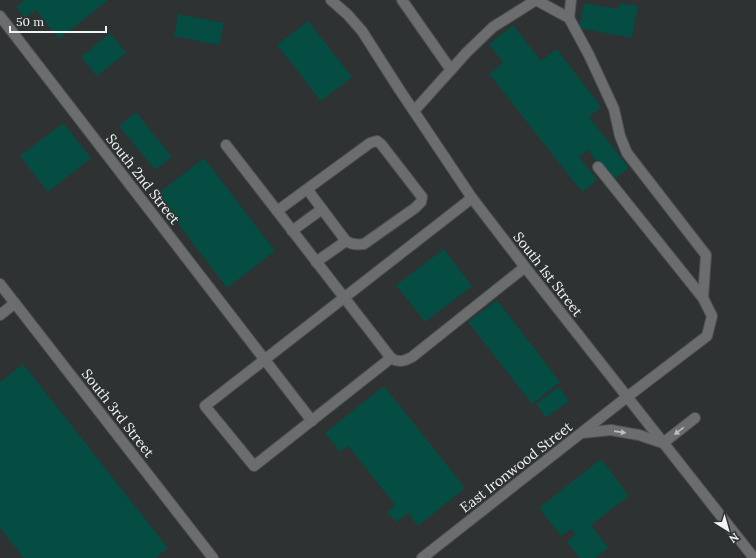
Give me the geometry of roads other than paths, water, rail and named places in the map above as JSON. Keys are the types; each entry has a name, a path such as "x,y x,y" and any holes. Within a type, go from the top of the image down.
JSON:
{"street":[{"name":"South 1st Street","path":"331,0 348,15 362,31 472,198 754,558"},
{"path":"402,0 451,70"},
{"path":"414,111 467,52 493,27 536,0 569,18 589,55 614,108 620,136 627,153 706,255 704,298"},
{"path":"569,18 571,0"},
{"name":"South 2nd Street","path":"0,16 264,360 312,420"},
{"path":"277,211 307,189 370,143 377,141 381,144 422,197 421,202 415,208 364,244 350,244 346,242 307,189"},
{"path":"226,145 344,298 396,361 401,362 412,357 525,267"},
{"path":"598,166 704,298"},
{"path":"392,358 254,466 205,406 472,198"},
{"path":"292,230 322,209"},
{"path":"316,262 346,242"},
{"name":"South 3rd Street","path":"0,284 213,558"},
{"name":"East Ironwood Street","path":"422,558 707,336 712,316 704,298"},
{"path":"0,315 15,303"},
{"path":"582,433 610,430 639,435 663,443 695,418"}]}
